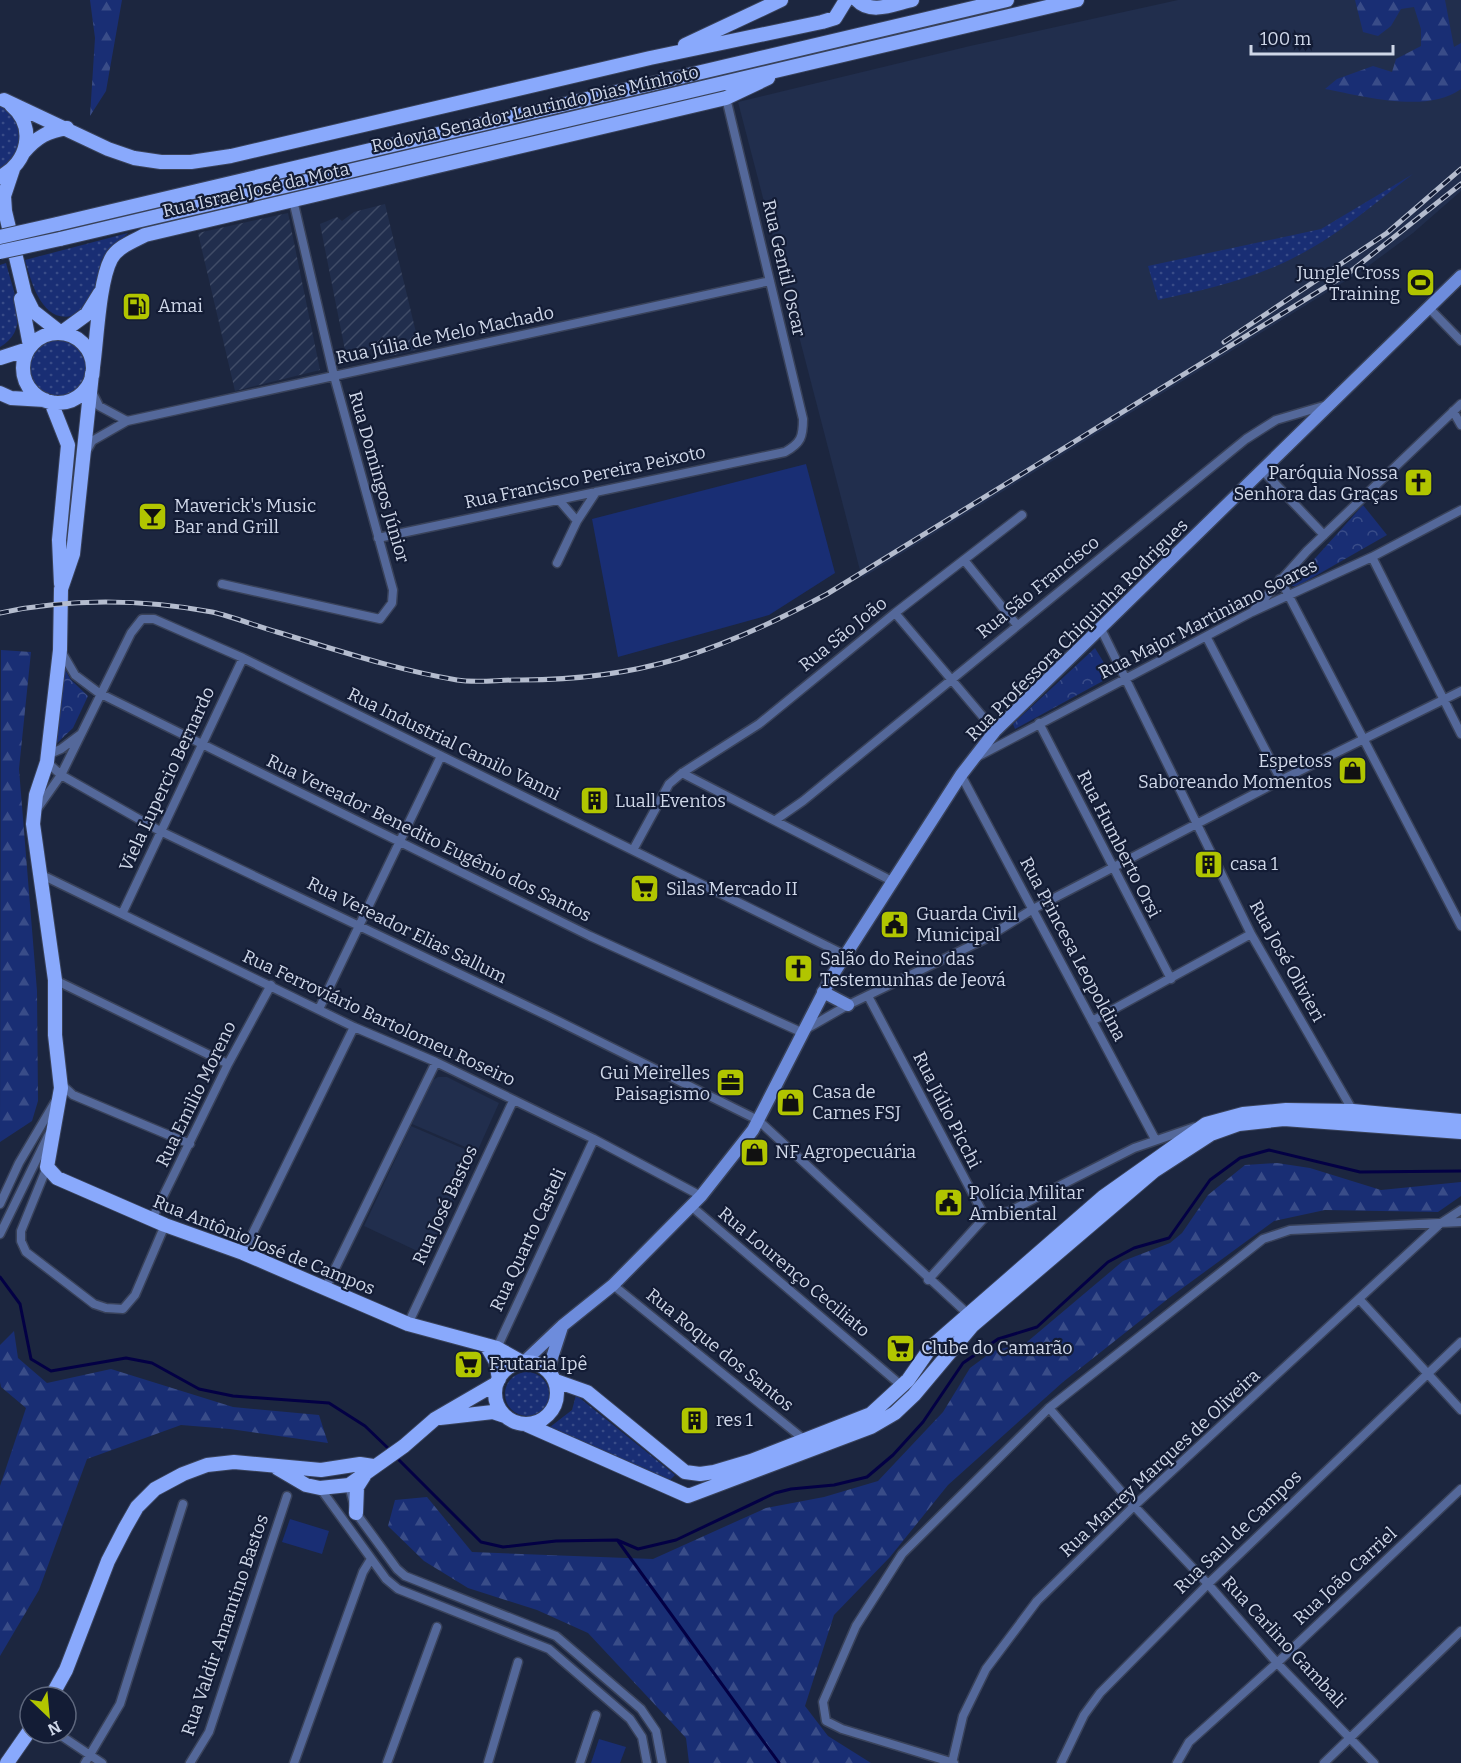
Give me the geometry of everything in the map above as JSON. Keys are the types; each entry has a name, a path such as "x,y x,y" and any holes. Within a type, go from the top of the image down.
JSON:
{"main road":[{"path":"650,58 690,43 781,0"},
{"path":"2,100 67,128 108,149 134,158 161,162 191,162 231,156 650,58 822,22 835,18 846,0"},
{"path":"857,0 867,8 876,8 912,0"},
{"name":"Rodovia Senador Laurindo Dias Minhoto","path":"0,237 1007,0"},
{"name":"Rodovia Senador Laurindo Dias Minhoto","path":"0,252 1077,0"},
{"name":"Rua Israel José da Mota","path":"61,589 73,554 104,287 111,258 122,247 145,235 726,98 803,63"},
{"path":"2,100 14,108 23,121 27,136 24,152"},
{"path":"61,333 33,311 25,295 5,211 4,196 13,169 34,140 47,132 67,128"},
{"path":"0,177 13,169"},
{"path":"0,219 29,348 23,369 26,382 33,393 48,401 68,445 59,540 60,650 47,758 36,795 33,824 55,980 55,1035 59,1090 47,1162"},
{"name":"Rua Professora Chiquinha Rodrigues","path":"523,1362 562,1326 613,1285 701,1196 758,1120 801,1032 845,955 971,760 995,730 1461,276"},
{"name":"Rua Israel José da Mota","path":"61,333 87,314 104,287"},
{"path":"0,358 29,348 44,336 61,333 71,335 82,343 90,354 93,371 87,387 78,397 65,402 11,398 0,393"},
{"path":"823,992 848,1005"},
{"path":"277,1468 306,1485 320,1488 349,1485 404,1446 435,1419 498,1381 505,1371 523,1362 533,1362 552,1376 587,1392 685,1472 700,1474 716,1472 806,1441 871,1414 902,1386 931,1347 1103,1197 1206,1124 1243,1114 1286,1110 1353,1111 1461,1121"},
{"path":"435,1419 493,1412 688,1496 871,1427 896,1413 972,1326 1154,1171 1211,1134 1239,1124 1284,1119 1461,1132"},
{"name":"Rua Antônio José de Campos","path":"47,1162 57,1179 159,1222 243,1253 408,1324 492,1349 523,1362"},
{"path":"525,1424 544,1419 551,1412 558,1392 552,1376 562,1326"},
{"path":"492,1349 498,1381 496,1401 505,1416"},
{"path":"58,1685 66,1670 108,1561 137,1507 155,1490 183,1474 207,1466 234,1462 277,1468 289,1465 321,1470 340,1469 360,1464 372,1468"},
{"path":"356,1513 357,1487 372,1468"},
{"path":"340,1469 349,1485"},
{"path":"320,1488 318,1479 321,1470"},
{"path":"7,1763 20,1745"}],"street":[{"name":"Rua Gentil Oscar","path":"726,98 803,419 803,437 798,445"},
{"name":"Rua Domingos Júnior","path":"222,584 380,619 392,603 393,590 334,376 293,200"},
{"name":"Rua Júlia de Melo Machado","path":"85,453 92,441 128,422 770,281"},
{"path":"1429,308 1461,341"},
{"path":"91,390 99,406 128,422"},
{"name":"Rua São Francisco","path":"777,819 1246,439 1276,420 1332,403"},
{"path":"1252,612 1280,579 1324,535 1461,404"},
{"path":"1454,411 1461,425"},
{"name":"Rua Francisco Pereira Peixoto","path":"378,538 785,452 798,445"},
{"path":"1263,471 1324,535"},
{"path":"557,563 577,520 596,492"},
{"path":"559,500 577,520"},
{"name":"Rua Major Martiniano Soares","path":"971,760 1207,638 1252,612 1372,557 1461,511"},
{"name":"Rua São João","path":"633,850 669,784 682,773 759,724 1022,515"},
{"path":"1372,557 1461,734"},
{"path":"964,560 1017,625"},
{"path":"1280,579 1461,926"},
{"path":"896,613 995,730"},
{"name":"Rua Industrial Camilo Vanni","path":"99,693 130,633 142,619 154,619 243,658 845,955"},
{"name":"Rua José Olivieri","path":"1101,629 1251,934 1353,1111"},
{"path":"1207,638 1281,780"},
{"name":"Rua Vereador Benedito Eugênio dos Santos","path":"60,650 75,675 99,693 590,936 801,1032"},
{"name":"Viela Lupercio Bernardo","path":"122,914 243,658"},
{"path":"801,1032 848,1005 983,940 1033,909 1112,867 1281,780 1461,692"},
{"path":"34,812 61,775 84,731 99,693"},
{"name":"Rua Humberto Orsi","path":"1039,723 1171,980"},
{"path":"47,758 84,731"},
{"path":"319,1010 441,756"},
{"name":"Rua Vereador Elias Sallum","path":"47,758 61,775 160,831 758,1120 928,1280 968,1314"},
{"path":"682,773 777,819 892,881"},
{"name":"Rua Princesa Leopoldina","path":"961,775 1155,1139"},
{"name":"Rua Ferroviário Bartolomeu Roseiro","path":"40,874 354,1027 436,1062 594,1139 701,1196"},
{"path":"1092,1021 1171,980 1251,934"},
{"path":"55,980 228,1064"},
{"name":"Rua Emilio Moreno","path":"47,1162 21,1231 21,1241 26,1252 94,1304 106,1308 123,1309 135,1295 159,1222 190,1144 228,1064 271,985"},
{"name":"Rua Júlio Picchi","path":"868,996 985,1217"},
{"path":"243,1253 354,1027"},
{"path":"326,1287 436,1062"},
{"path":"0,1204 19,1163 59,1090 190,1144"},
{"name":"Rua José Bastos","path":"408,1324 513,1101"},
{"path":"928,1280 985,1217 1010,1211 1155,1139 1206,1124"},
{"path":"0,1234 52,1127"},
{"name":"Rua Quarto Casteli","path":"492,1349 594,1139"},
{"name":"Rua Lourenço Ceciliato","path":"691,1206 902,1386"},
{"name":"Rua Marrey Marques de Oliveira","path":"953,1763 963,1716 986,1669 1037,1601 1134,1506 1441,1223 1461,1210"},
{"path":"953,1763 842,1730 826,1721 824,1702 856,1626 894,1565 977,1477 1049,1408 1263,1239 1290,1230 1461,1222"},
{"name":"Rua Roque dos Santos","path":"613,1285 806,1441"},
{"path":"1360,1300 1461,1410"},
{"name":"Rua Saul de Campos","path":"1061,1763 1084,1715 1100,1693 1208,1584 1461,1342"},
{"name":"Rua Carlino Gambali","path":"1049,1408 1134,1506 1208,1584 1277,1663 1374,1763"},
{"path":"349,1485 356,1513 405,1576 539,1629 565,1642 641,1709 656,1731 662,1763"},
{"path":"320,1488 378,1569 398,1588 556,1654 630,1719 642,1737 647,1763"},
{"name":"Rua João Carriel","path":"1177,1763 1189,1742 1277,1663 1461,1489"},
{"name":"Rua Valdir Amantino Bastos","path":"190,1763 209,1732 287,1496"},
{"path":"88,1759 120,1704 183,1504"},
{"path":"363,1548 368,1542 376,1540"},
{"path":"294,1763 363,1572 371,1559"},
{"path":"378,1569 386,1566 390,1559"},
{"path":"387,1763 437,1626"},
{"path":"534,1643 539,1629"},
{"path":"1324,1763 1461,1631"},
{"path":"488,1763 518,1662"},
{"path":"580,1763 596,1715"},
{"path":"71,1745 88,1759 102,1763"}],"shaded area":[{"path":"1178,0 1461,0 1461,191 1413,233 1363,270 862,578 738,102 970,46"},
{"path":"385,204 420,349 390,356 381,349 372,348 352,362 346,355 320,224 337,217 342,221 354,212"},
{"path":"288,213 320,370 235,391 198,233"},
{"path":"438,1077 447,1077 499,1103 477,1152 412,1124 433,1080"},
{"path":"411,1126 476,1154 428,1256 364,1226"}],"green space":[{"path":"90,0 122,0 106,91 90,116 95,38"},
{"path":"1355,0 1445,0 1454,47 1461,43 1461,89 1431,101 1413,102 1376,99 1325,89 1337,79 1373,66 1392,72 1396,59 1421,46 1421,29 1414,7 1401,9 1391,26 1378,36 1363,32"},
{"path":"0,103 11,109 23,134 14,160 0,170"},
{"path":"1413,174 1313,248 1281,264 1211,288 1158,300 1148,266 1321,229"},
{"path":"128,233 102,259 96,293 80,313 68,317 57,315 49,310 36,292 25,260"},
{"path":"6,263 16,298 18,320 10,339 0,347 0,265"},
{"path":"57,337 78,346 87,367 78,388 57,397 36,388 27,367 36,346"},
{"path":"806,464 835,573 769,615 618,657 592,519"},
{"path":"1363,505 1387,535 1296,587 1291,585"},
{"path":"1095,648 1112,676 1015,729 1013,724"},
{"path":"1,650 31,652 19,769 37,991 38,1101 32,1121 0,1142"},
{"path":"63,666 71,680 88,696 73,728 55,745"},
{"path":"1277,1163 1310,1168 1381,1190 1461,1182 1461,1196 1438,1212 1325,1210 1274,1221 1169,1298 1063,1382 948,1485 890,1557 834,1615 805,1706 828,1736 871,1763 689,1763 686,1738 588,1633 537,1610 468,1588 424,1561 388,1526 395,1500 427,1497 472,1552 653,1559 766,1508 824,1497 878,1481 943,1412 970,1368 993,1351 1027,1342 1123,1261 1170,1243 1182,1233 1208,1195 1245,1165"},
{"path":"14,1331 18,1358 47,1383 111,1369 233,1407 319,1415 328,1443 230,1429 181,1425 87,1459 39,1590 0,1656 0,1486 26,1408 1,1387 0,1382 0,1345"},
{"path":"527,1372 536,1373 543,1378 548,1385 548,1403 543,1410 536,1415 527,1416 518,1415 511,1410 506,1403 505,1394 506,1385 511,1378 518,1373"},
{"path":"576,1395 675,1475 670,1480 550,1427 572,1410"},
{"path":"290,1519 329,1531 322,1554 282,1542"},
{"path":"599,1739 626,1747 620,1763 591,1763"}],"waterway":[{"path":"395,1456 481,1542 503,1547 556,1541 617,1540 638,1549 676,1540 775,1493 791,1489 834,1485 867,1477 893,1455 923,1422 963,1363 998,1339 1037,1327 1108,1262 1134,1248 1169,1238 1210,1180 1240,1158 1269,1150 1360,1172 1461,1171"},
{"path":"0,1277 20,1304 31,1359 51,1371 126,1358 152,1363 199,1389 233,1396 329,1403 365,1426 391,1451"},
{"path":"618,1541 779,1763"}],"railway":[{"path":"1224,342 1387,233 1461,169"},
{"path":"0,613 52,605 106,602 186,608 220,614 389,665 464,681 560,679 602,675 678,659 751,632 827,594 1350,272 1461,184"}],"place":[{"name":"Jungle Cross Training","path":"1421,283"},
{"name":"Amai","path":"137,306"},
{"name":"Paróquia Nossa Senhora das Graças","path":"1419,483"},
{"name":"Maverick's Music Bar and Grill","path":"153,516"},
{"name":"Espetoss Saboreando Momentos","path":"1353,771"},
{"name":"Luall Eventos","path":"594,801"},
{"name":"casa 1","path":"1209,864"},
{"name":"Silas Mercado II","path":"645,889"},
{"name":"Guarda Civil Municipal","path":"895,924"},
{"name":"Salão do Reino das Testemunhas de Jeová","path":"799,969"},
{"name":"Gui Meirelles Paisagismo","path":"731,1083"},
{"name":"Casa de Carnes FSJ","path":"791,1102"},
{"name":"NF Agropecuária","path":"754,1152"},
{"name":"Polícia Militar Ambiental","path":"948,1203"},
{"name":"Clube do Camarão","path":"900,1348"},
{"name":"Frutaria Ipê","path":"468,1364"},
{"name":"res 1","path":"695,1420"}]}
